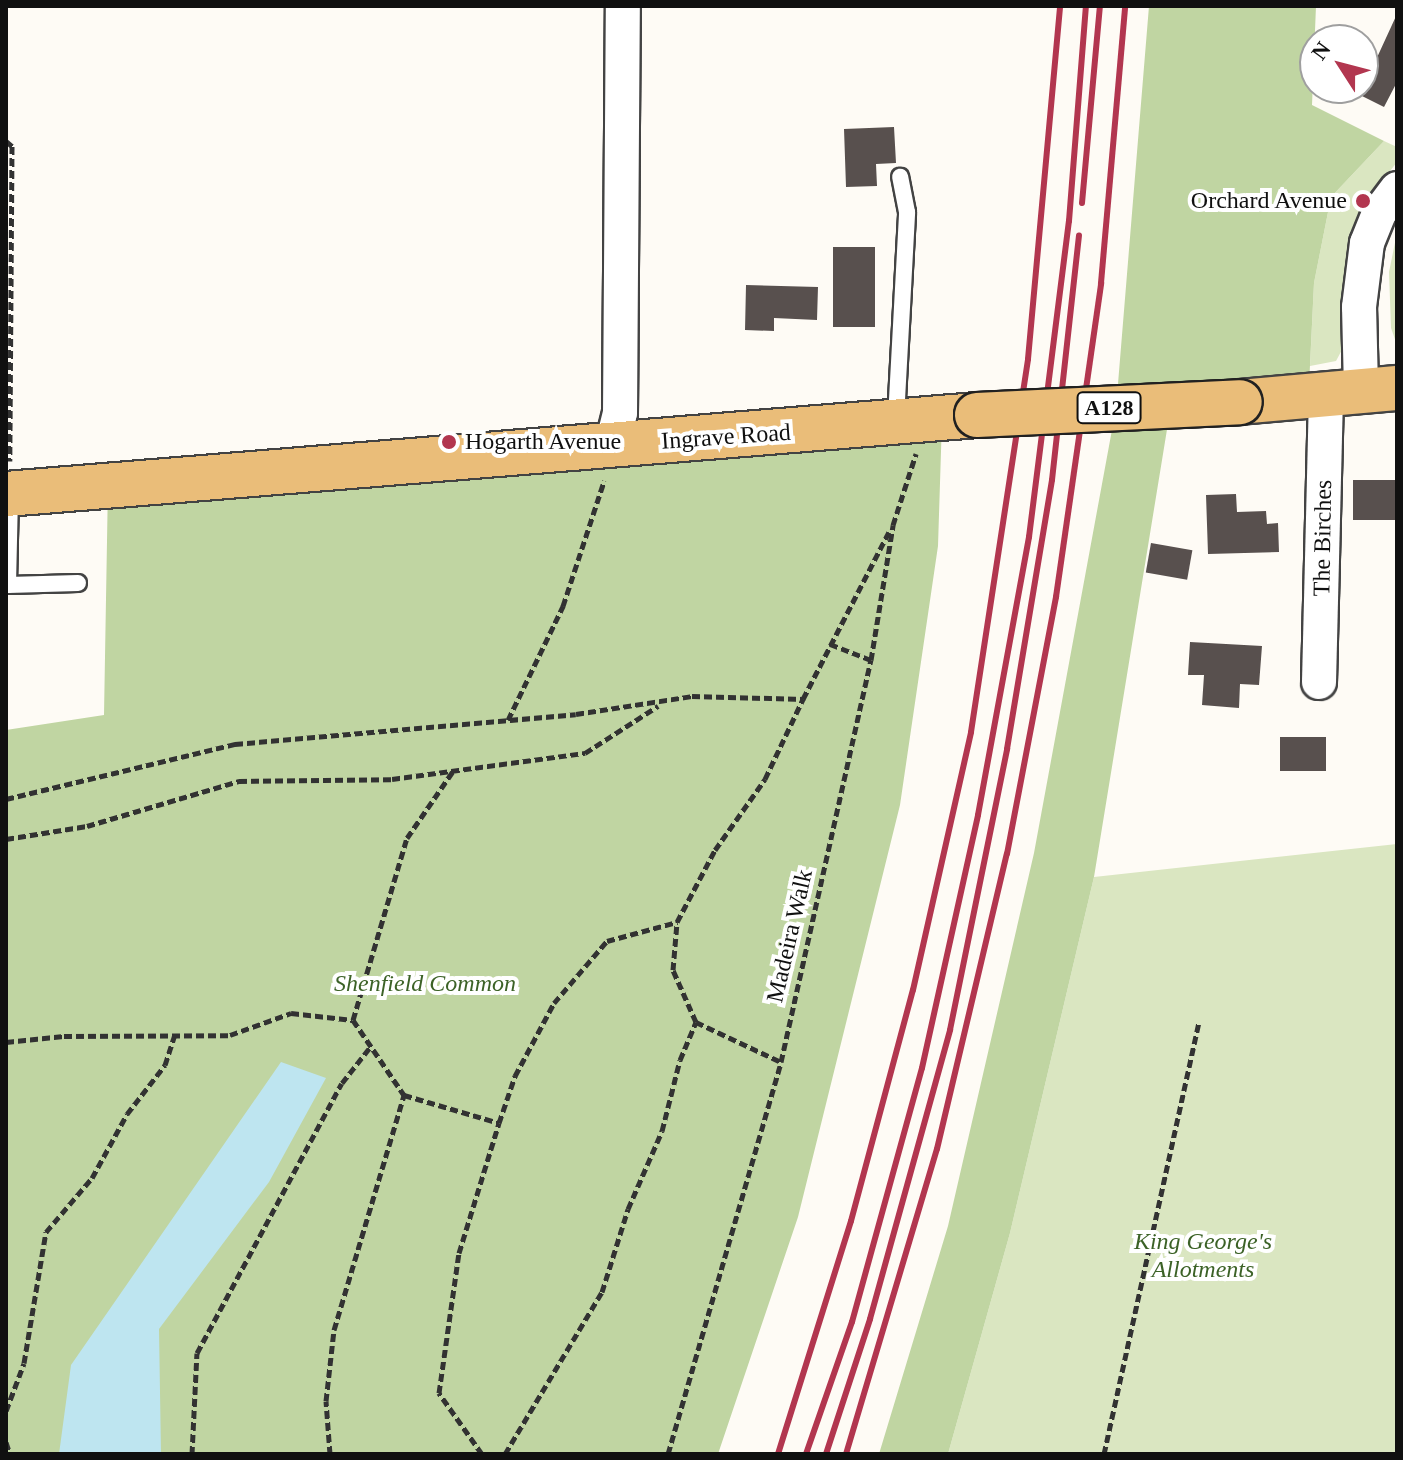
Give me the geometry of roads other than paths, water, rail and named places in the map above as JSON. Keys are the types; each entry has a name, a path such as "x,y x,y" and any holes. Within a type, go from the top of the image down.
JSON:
{"main road":[{"name":"Ingrave Road","path":"8,493 911,423 977,415 1240,402 1361,390"}],"street":[{"path":"612,445 620,413 623,6"},
{"path":"1361,390 1359,307 1367,243 1379,213 1397,189"},
{"name":"The Birches","path":"1319,682 1361,390"}],"lane":[{"path":"900,177 907,212 911,423"},
{"path":"8,493 8,585 78,583"}],"water":[{"path":"281,1062 326,1078 269,1182 159,1329 161,1454 59,1454 71,1365"}],"railway":[{"path":"778,1454 851,1221 913,990 971,732 1028,359 1060,6"},
{"path":"806,1454 852,1322 922,1068 978,815 1029,537 1069,221 1086,6"},
{"path":"1082,203 1100,6"},
{"path":"846,1454 937,1149 1007,854 1056,597 1101,283 1125,6"},
{"path":"826,1454 870,1319 950,1030 1007,749 1052,480 1079,235"}],"place":[{"name":"Orchard Avenue","path":"1363,201"},
{"name":"Hogarth Avenue","path":"449,442"}],"park label":[{"name":"Shenfield Common","path":"425,984"},
{"name":"King George's Allotments","path":"1203,1256"}]}
